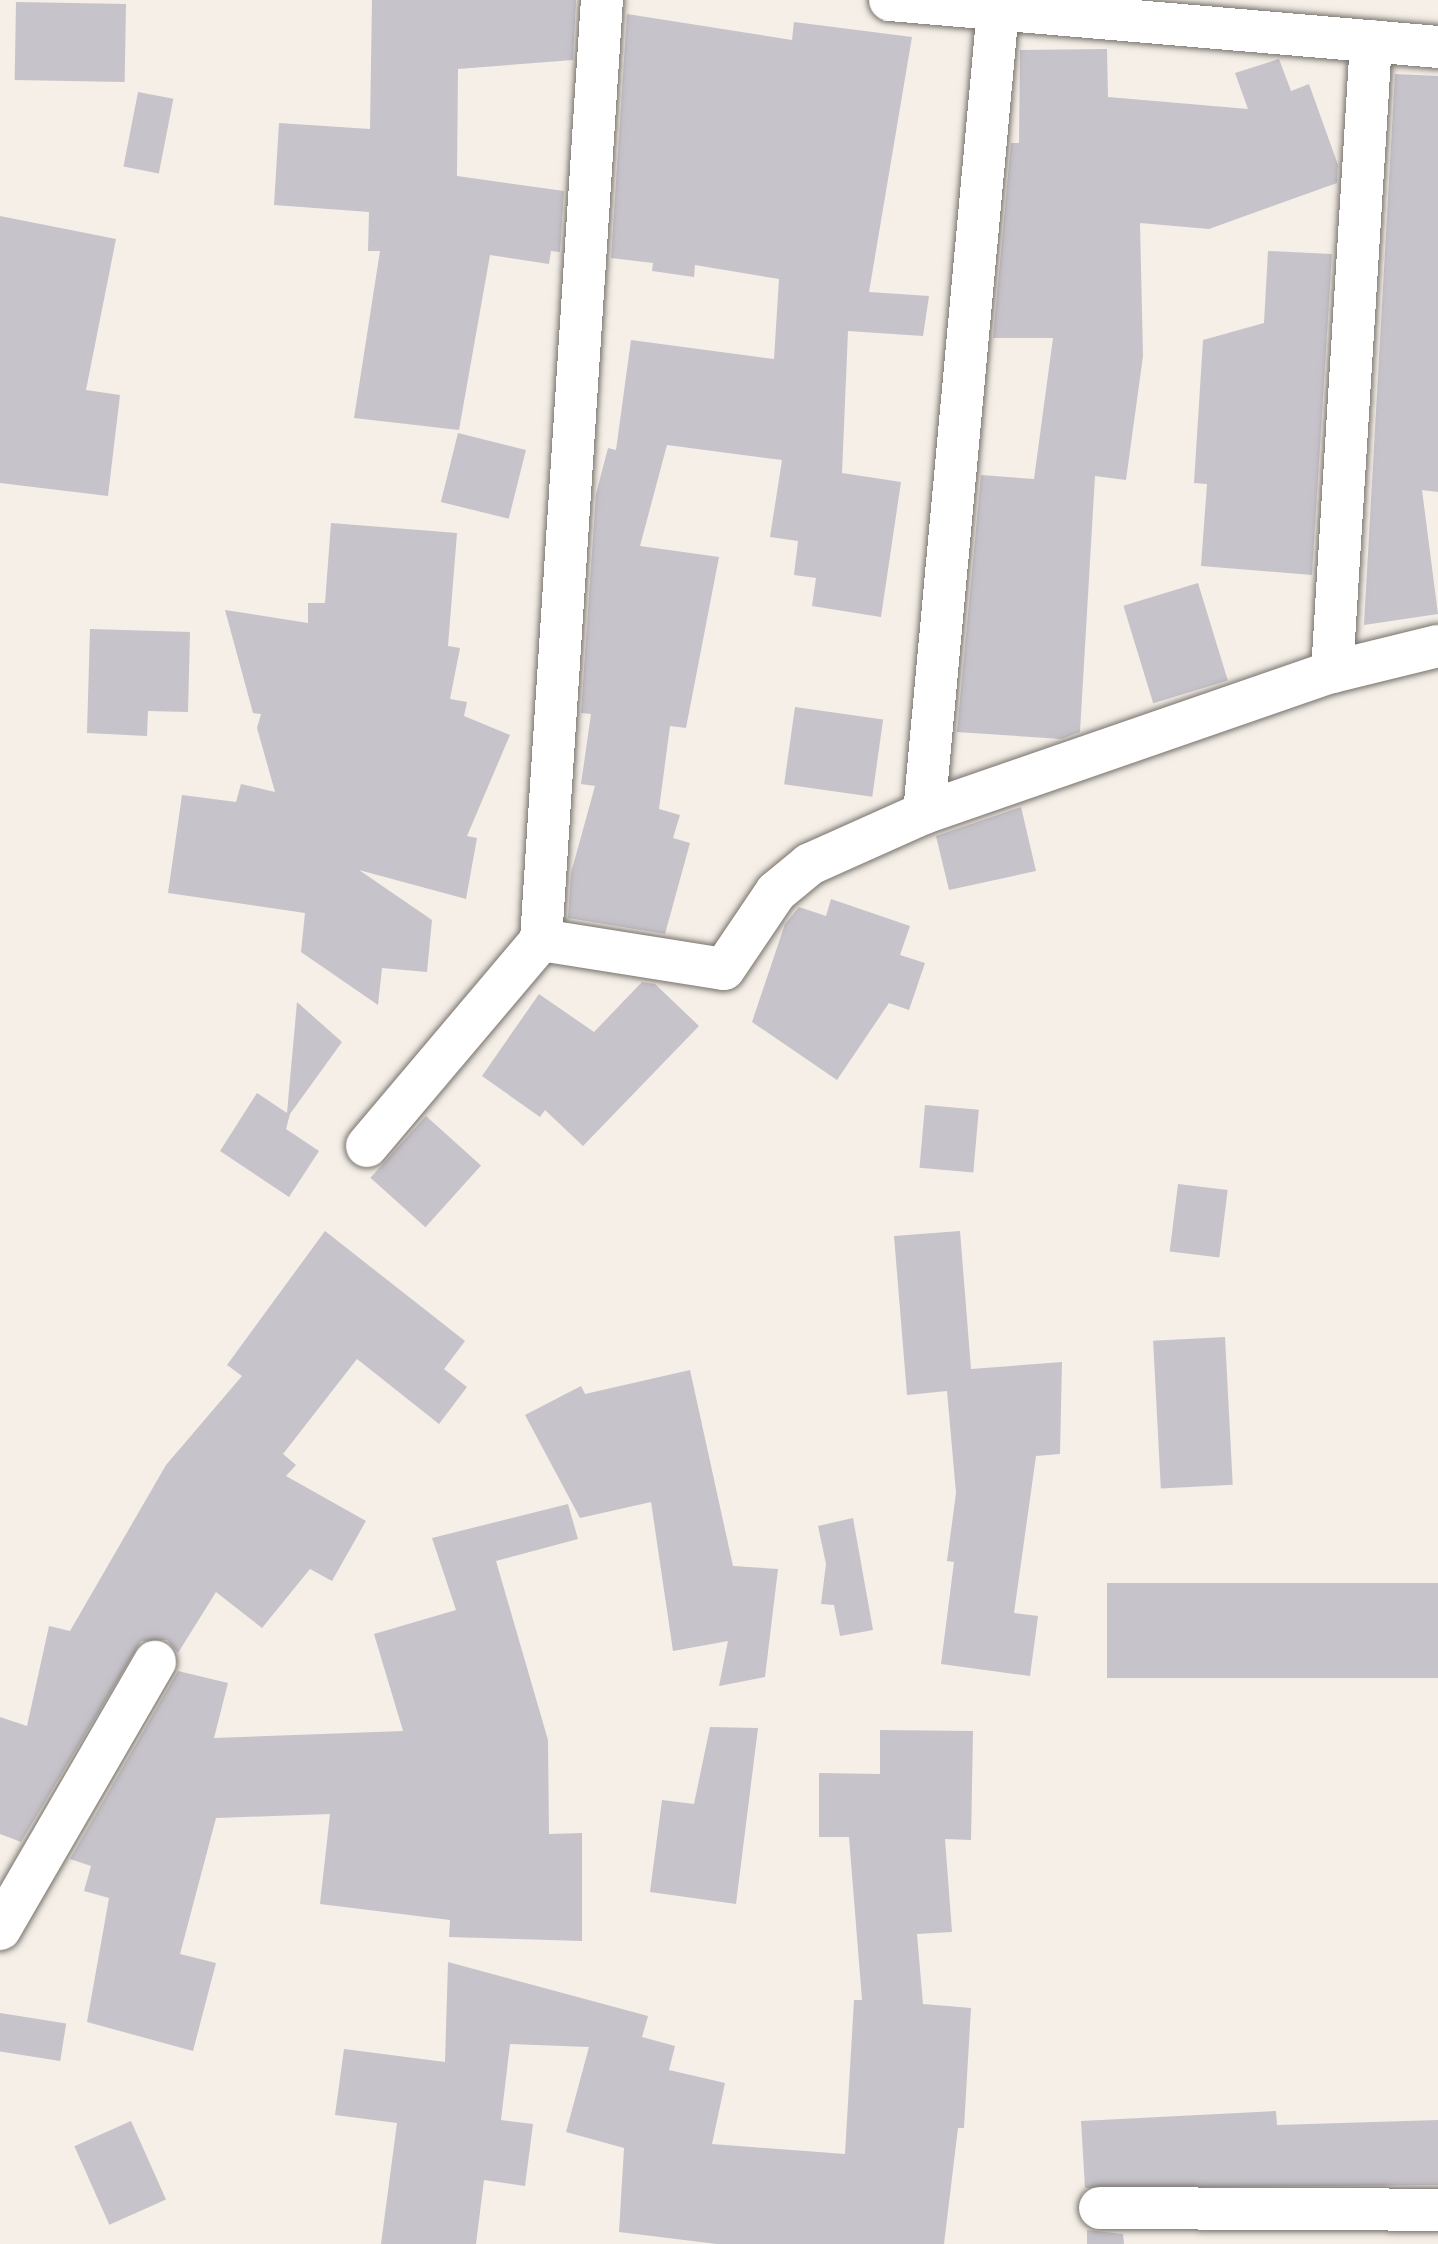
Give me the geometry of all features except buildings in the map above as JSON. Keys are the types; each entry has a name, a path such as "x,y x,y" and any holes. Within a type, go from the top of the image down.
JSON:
{"street":[{"path":"367,1146 541,940 602,0"},
{"path":"890,0 1438,47"},
{"path":"924,813 998,9"},
{"path":"1332,672 1371,41"},
{"path":"541,940 724,970 793,873 924,813 1332,672 1438,646"},
{"path":"0,1929 155,1663"},
{"path":"1100,2208 1438,2210"}]}
